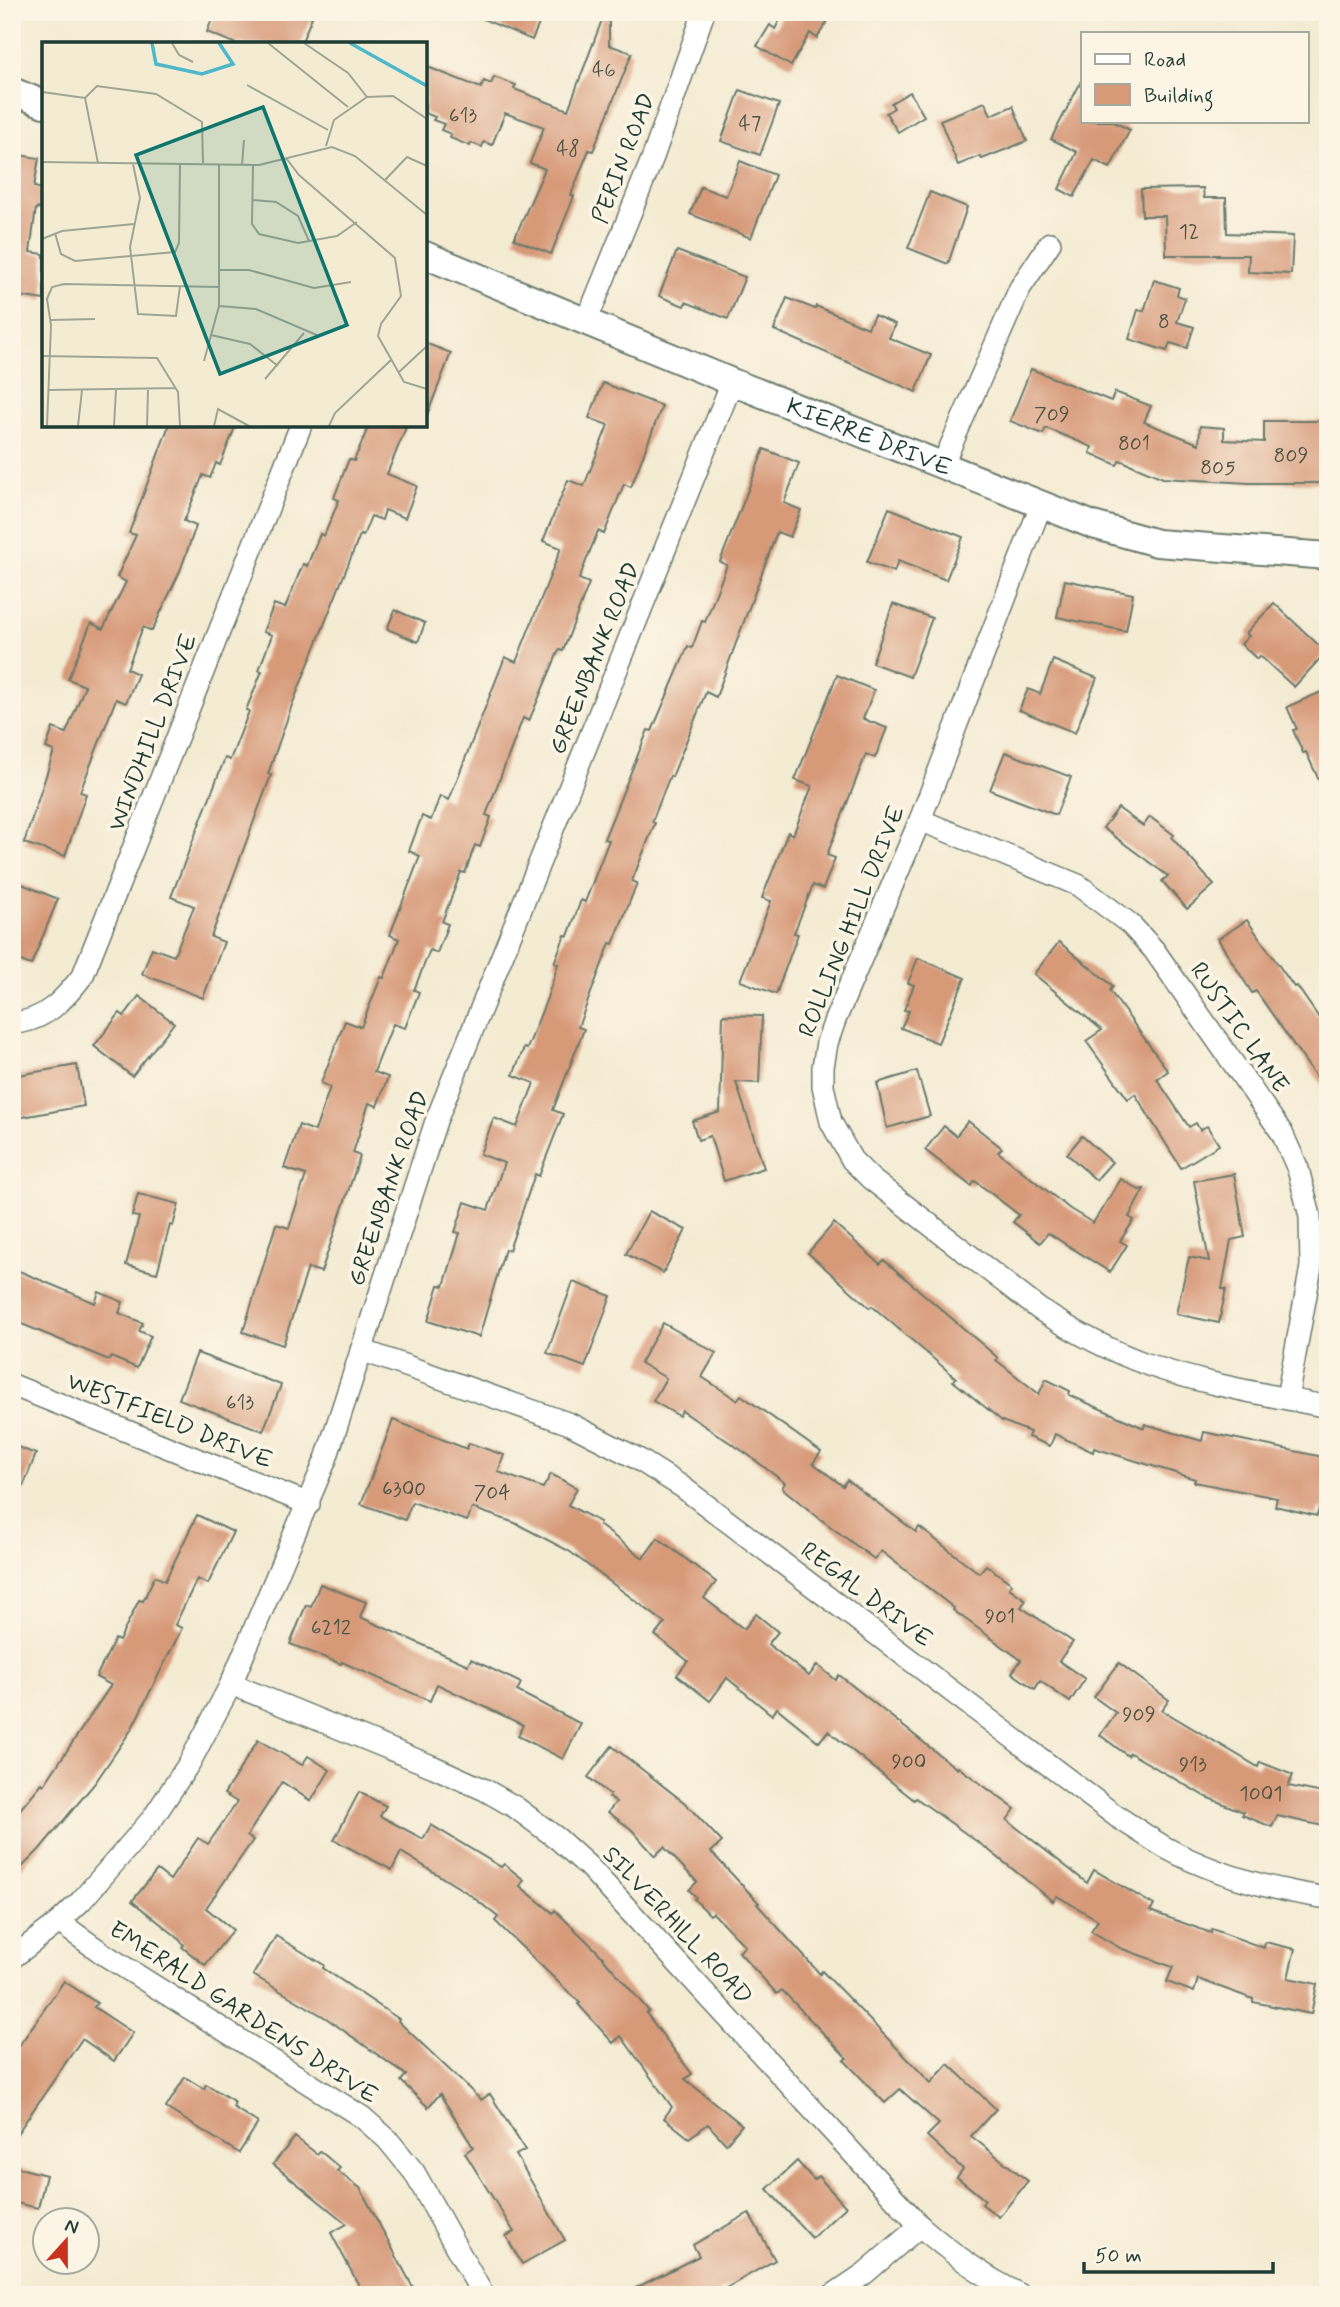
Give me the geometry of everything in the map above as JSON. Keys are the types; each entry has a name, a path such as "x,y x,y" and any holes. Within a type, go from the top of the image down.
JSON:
{"street":[{"name":"PERIN ROAD","path":"587,320 653,157 704,12"},
{"path":"12,92 42,103"},
{"path":"942,466 1020,288 1050,243"},
{"name":"KIERRE DRIVE","path":"427,257 587,320 623,338 732,382 1093,525 1157,543 1328,556"},
{"name":"GREENBANK ROAD","path":"12,1958 59,1922 89,1892 153,1818 190,1762 230,1684 326,1459 436,1121 732,382"},
{"name":"WINDHILL DRIVE","path":"12,1023 34,1019 49,1011 64,999 83,975 300,427"},
{"name":"ROLLING HILL DRIVE","path":"1041,505 920,820 835,1020 822,1067 831,1122 852,1160 871,1179 1039,1310 1078,1333 1150,1366 1328,1407"},
{"name":"RUSTIC LANE","path":"920,820 1077,885 1130,923 1154,950 1282,1133 1306,1194 1310,1216 1311,1267 1287,1398"},
{"name":"REGAL DRIVE","path":"361,1350 541,1412 638,1459 681,1486 1146,1835 1213,1870 1248,1881 1328,1899"},
{"name":"WESTFIELD DRIVE","path":"12,1385 309,1504"},
{"name":"SILVERHILL ROAD","path":"230,1684 485,1790 515,1807 558,1839 589,1867 920,2226 954,2255 1021,2295"},
{"name":"EMERALD GARDENS DRIVE","path":"59,1922 106,1955 362,2117 387,2139 414,2172 483,2295"},
{"path":"833,2295 863,2274 920,2226"}],"building":[{"path":"215,12 301,12 312,17 302,42 231,42 207,32"},
{"path":"467,12 544,12 532,40"},
{"path":"605,12 609,12 609,45 632,53 593,151 589,150 551,254 514,239 545,169 530,163 544,127 505,113 492,145 484,142 482,147 471,143 470,146 450,138 451,134 441,130 444,124 433,120 435,117 427,114 427,67 481,88 484,81 491,84 494,77 516,85 514,89 568,110"},
{"path":"776,12 833,12 817,38 810,33 791,66 757,46 770,25 775,29 782,16"},
{"path":"1081,82 1081,122 1114,122 1130,130 1110,168 1094,160 1074,197 1059,189 1077,152 1051,139"},
{"path":"740,90 779,104 760,155 721,141"},
{"path":"910,92 924,116 898,132 886,113 894,108 891,103"},
{"path":"985,102 991,115 1013,106 1027,141 982,159 980,156 958,165 940,120"},
{"path":"12,154 39,158 34,187 42,189 42,209 36,208 30,252 42,254 42,300 12,295"},
{"path":"740,161 775,175 751,238 690,214 701,187 726,196"},
{"path":"1203,188 1204,198 1226,198 1227,233 1293,236 1291,274 1248,272 1249,255 1166,255 1165,216 1142,216 1141,189"},
{"path":"930,192 967,207 948,264 908,248"},
{"path":"677,251 745,277 728,319 686,302 684,306 659,296"},
{"path":"1154,280 1179,288 1177,295 1185,298 1177,322 1194,327 1187,348 1170,343 1167,351 1129,339 1138,310 1144,311"},
{"path":"787,298 815,309 816,306 868,328 874,315 895,324 889,338 931,355 916,392 774,330"},
{"path":"427,344 451,353 427,415"},
{"path":"1031,369 1111,401 1115,392 1151,406 1144,422 1199,444 1200,426 1224,428 1224,440 1264,442 1264,421 1328,421 1328,483 1249,483 1163,478 1120,460 1117,465 1090,453 1092,447 1046,428 1043,434 1010,421"},
{"path":"603,383 662,406 631,487 624,484 604,534 598,531 579,579 589,583 563,651 559,650 529,721 523,718 486,815 491,817 480,847 475,845 465,873 461,872 442,922 448,924 437,953 430,950 414,990 419,992 405,1028 393,1024 374,1072 388,1077 377,1106 369,1103 353,1153 360,1156 321,1272 308,1268 283,1345 243,1332 276,1224 289,1228 306,1175 284,1168 299,1125 315,1131 330,1087 321,1083 345,1021 361,1027 381,977 384,978 399,939 390,935 420,856 409,851 422,816 431,820 440,796 449,800 505,657 516,662 561,548 543,541 568,480 584,486 608,425 589,418"},
{"path":"168,427 235,427 220,465 216,463 210,478 203,475 184,521 196,526 180,571 152,631 143,627 127,669 138,674 126,703 116,699 80,792 86,794 65,856 24,843 54,751 46,748 53,728 66,733 85,686 68,679 91,623 103,629 126,582 117,577 136,535 129,533"},
{"path":"368,427 406,427 387,474 417,486 405,518 385,510 382,520 371,516 363,536 360,535 292,705 268,774 271,775 211,937 224,942 203,998 142,974 152,948 174,956 194,906 171,897 225,758 230,760 249,711 246,710 262,671 259,670 272,635 263,632 274,604 285,608 303,564 307,566 320,534 324,536 339,500 334,498 349,459 354,461"},
{"path":"764,449 799,463 784,503 801,510 790,537 777,532 716,697 706,692 652,822 655,823 632,881 637,883 613,944 610,943 578,1027 584,1029 553,1110 563,1114 539,1176 535,1174 509,1250 505,1249 479,1337 428,1321 439,1285 444,1286 460,1233 455,1232 465,1202 488,1210 504,1163 480,1154 494,1118 517,1127 534,1083 513,1075 524,1048 527,1049 547,998 558,964 554,963 565,935 568,936 581,900 585,902 609,840 604,839 648,730 652,731 688,646 692,648 702,621 705,622 727,565 720,562"},
{"path":"889,508 963,537 946,580 898,561 894,572 867,562"},
{"path":"1065,580 1133,594 1126,631 1057,617"},
{"path":"1274,603 1326,652 1294,687 1260,656 1257,659 1241,644 1249,636 1246,633"},
{"path":"893,604 932,618 910,677 872,663"},
{"path":"395,610 425,623 418,642 387,629"},
{"path":"1053,660 1097,678 1075,733 1019,710 1028,689 1040,694"},
{"path":"837,675 874,690 863,719 887,728 875,758 866,754 827,855 835,858 823,889 813,885 794,933 798,934 776,994 740,981 771,901 762,898 788,832 793,835 812,786 795,780"},
{"path":"1328,689 1328,800 1306,752 1303,753 1293,730 1297,729 1287,707"},
{"path":"1005,752 1071,777 1056,815 990,790"},
{"path":"1118,808 1143,826 1150,817 1174,835 1172,838 1214,885 1187,909 1162,881 1168,876 1103,828"},
{"path":"17,882 58,899 31,965 12,958 12,896"},
{"path":"1247,920 1328,1031 1328,1094 1256,991 1252,993 1218,939"},
{"path":"1059,942 1113,986 1110,991 1168,1071 1157,1079 1189,1127 1196,1123 1200,1130 1207,1126 1219,1145 1181,1168 1135,1094 1128,1099 1086,1041 1102,1030 1034,974"},
{"path":"918,958 965,978 938,1043 901,1028 909,1011 904,1010 914,985 908,983"},
{"path":"139,996 174,1023 132,1076 94,1046 120,1013 124,1016"},
{"path":"723,1015 762,1016 759,1083 736,1082 764,1168 724,1181 710,1136 698,1140 692,1121 720,1112"},
{"path":"77,1065 84,1106 17,1118 12,1076"},
{"path":"917,1071 930,1116 887,1128 877,1083"},
{"path":"968,1121 1002,1148 998,1152 1070,1209 1093,1223 1121,1179 1139,1190 1144,1189 1129,1217 1134,1220 1120,1241 1127,1245 1110,1272 1048,1233 1040,1243 1013,1222 1019,1215 975,1181 971,1186 925,1150 944,1126 956,1136"},
{"path":"1082,1136 1112,1162 1096,1180 1067,1154"},
{"path":"1234,1174 1245,1237 1231,1240 1219,1323 1176,1314 1189,1257 1209,1261 1194,1181"},
{"path":"138,1194 179,1204 173,1226 170,1225 157,1273 126,1265 139,1217 132,1216"},
{"path":"649,1211 686,1230 663,1273 626,1254"},
{"path":"834,1223 880,1264 884,1260 998,1358 996,1360 1039,1394 1046,1379 1070,1391 1069,1395 1144,1428 1145,1424 1202,1441 1204,1432 1328,1458 1328,1510 1319,1508 1317,1516 1275,1506 1277,1498 1194,1482 1195,1479 1094,1448 1093,1452 1055,1434 1050,1446 1028,1437 1030,1432 1002,1421 953,1381 956,1378 808,1253"},
{"path":"12,1268 95,1303 99,1292 123,1302 119,1313 143,1323 139,1331 151,1336 137,1368 111,1357 109,1360 12,1320"},
{"path":"573,1282 611,1296 585,1367 547,1353"},
{"path":"663,1323 716,1353 702,1377 737,1400 741,1395 821,1452 813,1463 843,1486 847,1480 916,1532 919,1527 979,1573 986,1565 1012,1584 1009,1588 1026,1600 1021,1607 1073,1642 1059,1661 1085,1679 1070,1702 1040,1681 1035,1689 1012,1673 1021,1660 953,1610 954,1608 881,1551 874,1559 819,1518 782,1488 785,1483 747,1454 682,1411 679,1416 653,1401 666,1378 640,1363"},
{"path":"197,1353 281,1385 263,1431 179,1399"},
{"path":"393,1420 467,1449 469,1443 504,1455 498,1472 543,1488 551,1474 577,1488 568,1505 600,1522 599,1525 643,1558 658,1538 716,1582 704,1598 744,1629 756,1614 778,1632 768,1644 809,1676 817,1665 836,1680 839,1675 957,1769 958,1767 1015,1809 1007,1820 1087,1883 1094,1870 1154,1905 1150,1911 1264,1948 1265,1942 1295,1949 1288,1978 1317,1984 1311,2014 1253,2002 1253,1999 1198,1979 1194,1992 1167,1982 1173,1967 1120,1948 1091,1931 1098,1920 1057,1896 1053,1901 986,1848 916,1798 914,1800 828,1731 819,1742 777,1708 772,1715 727,1678 710,1701 677,1675 688,1661 655,1635 665,1623 569,1551 515,1523 472,1508 467,1521 412,1502 405,1520 361,1504"},
{"path":"12,1445 36,1454 13,1512 12,1512"},
{"path":"197,1515 233,1532 208,1584 197,1579 175,1625 182,1628 131,1730 95,1783 39,1850 12,1877 12,1819 42,1783 44,1785 111,1685 96,1677 115,1639 119,1641 139,1600 143,1601 155,1576 165,1581"},
{"path":"320,1584 366,1602 360,1617 468,1665 471,1659 521,1683 517,1691 581,1724 563,1759 518,1736 523,1725 437,1684 430,1701 342,1662 341,1664 290,1644 306,1605 311,1607"},
{"path":"1119,1663 1169,1700 1162,1710 1258,1767 1260,1762 1293,1775 1288,1786 1328,1794 1328,1827 1277,1816 1272,1827 1242,1815 1244,1812 1206,1797 1130,1753 1128,1756 1100,1735 1116,1713 1094,1697"},
{"path":"258,1740 302,1765 308,1756 330,1770 311,1801 282,1782 247,1836 253,1840 206,1908 233,1930 205,1965 182,1947 184,1945 176,1936 132,1901 157,1870 170,1880 198,1838 208,1844 237,1802 224,1794"},
{"path":"612,1746 685,1803 722,1842 711,1852 820,1974 822,1971 931,2083 948,2064 996,2109 971,2136 1028,2181 999,2217 982,2204 985,2200 957,2177 963,2169 927,2136 939,2124 900,2089 885,2103 844,2060 847,2058 782,1990 777,1994 739,1952 745,1946 713,1913 710,1915 694,1899 696,1897 689,1890 697,1882 664,1847 655,1856 631,1829 608,1812 616,1802 588,1777"},
{"path":"359,1792 386,1806 380,1816 423,1839 431,1825 501,1867 504,1864 524,1880 520,1886 553,1913 555,1910 598,1952 649,2011 646,2013 692,2074 685,2079 742,2125 726,2144 708,2124 689,2138 664,2118 672,2107 621,2036 613,2043 578,2004 580,2003 495,1921 498,1917 469,1894 401,1852 392,1870 334,1840"},
{"path":"276,1936 324,1965 323,1968 399,2019 398,2021 481,2100 490,2094 525,2150 516,2155 565,2240 522,2264 506,2236 514,2232 465,2153 473,2147 440,2094 428,2107 401,2081 406,2075 326,2018 253,1975"},
{"path":"64,1981 97,2003 94,2007 133,2033 114,2061 82,2039 12,2141 12,2056"},
{"path":"185,2077 204,2089 206,2084 235,2102 233,2107 258,2123 239,2153 166,2108"},
{"path":"295,2137 317,2154 320,2151 340,2168 337,2171 360,2188 417,2295 364,2295 331,2233 347,2224 273,2164"},
{"path":"797,2161 814,2180 818,2176 846,2207 812,2238 767,2189"},
{"path":"12,2166 46,2175 38,2206 12,2202"},
{"path":"749,2213 775,2260 714,2295 622,2295 699,2256 693,2245"}]}
